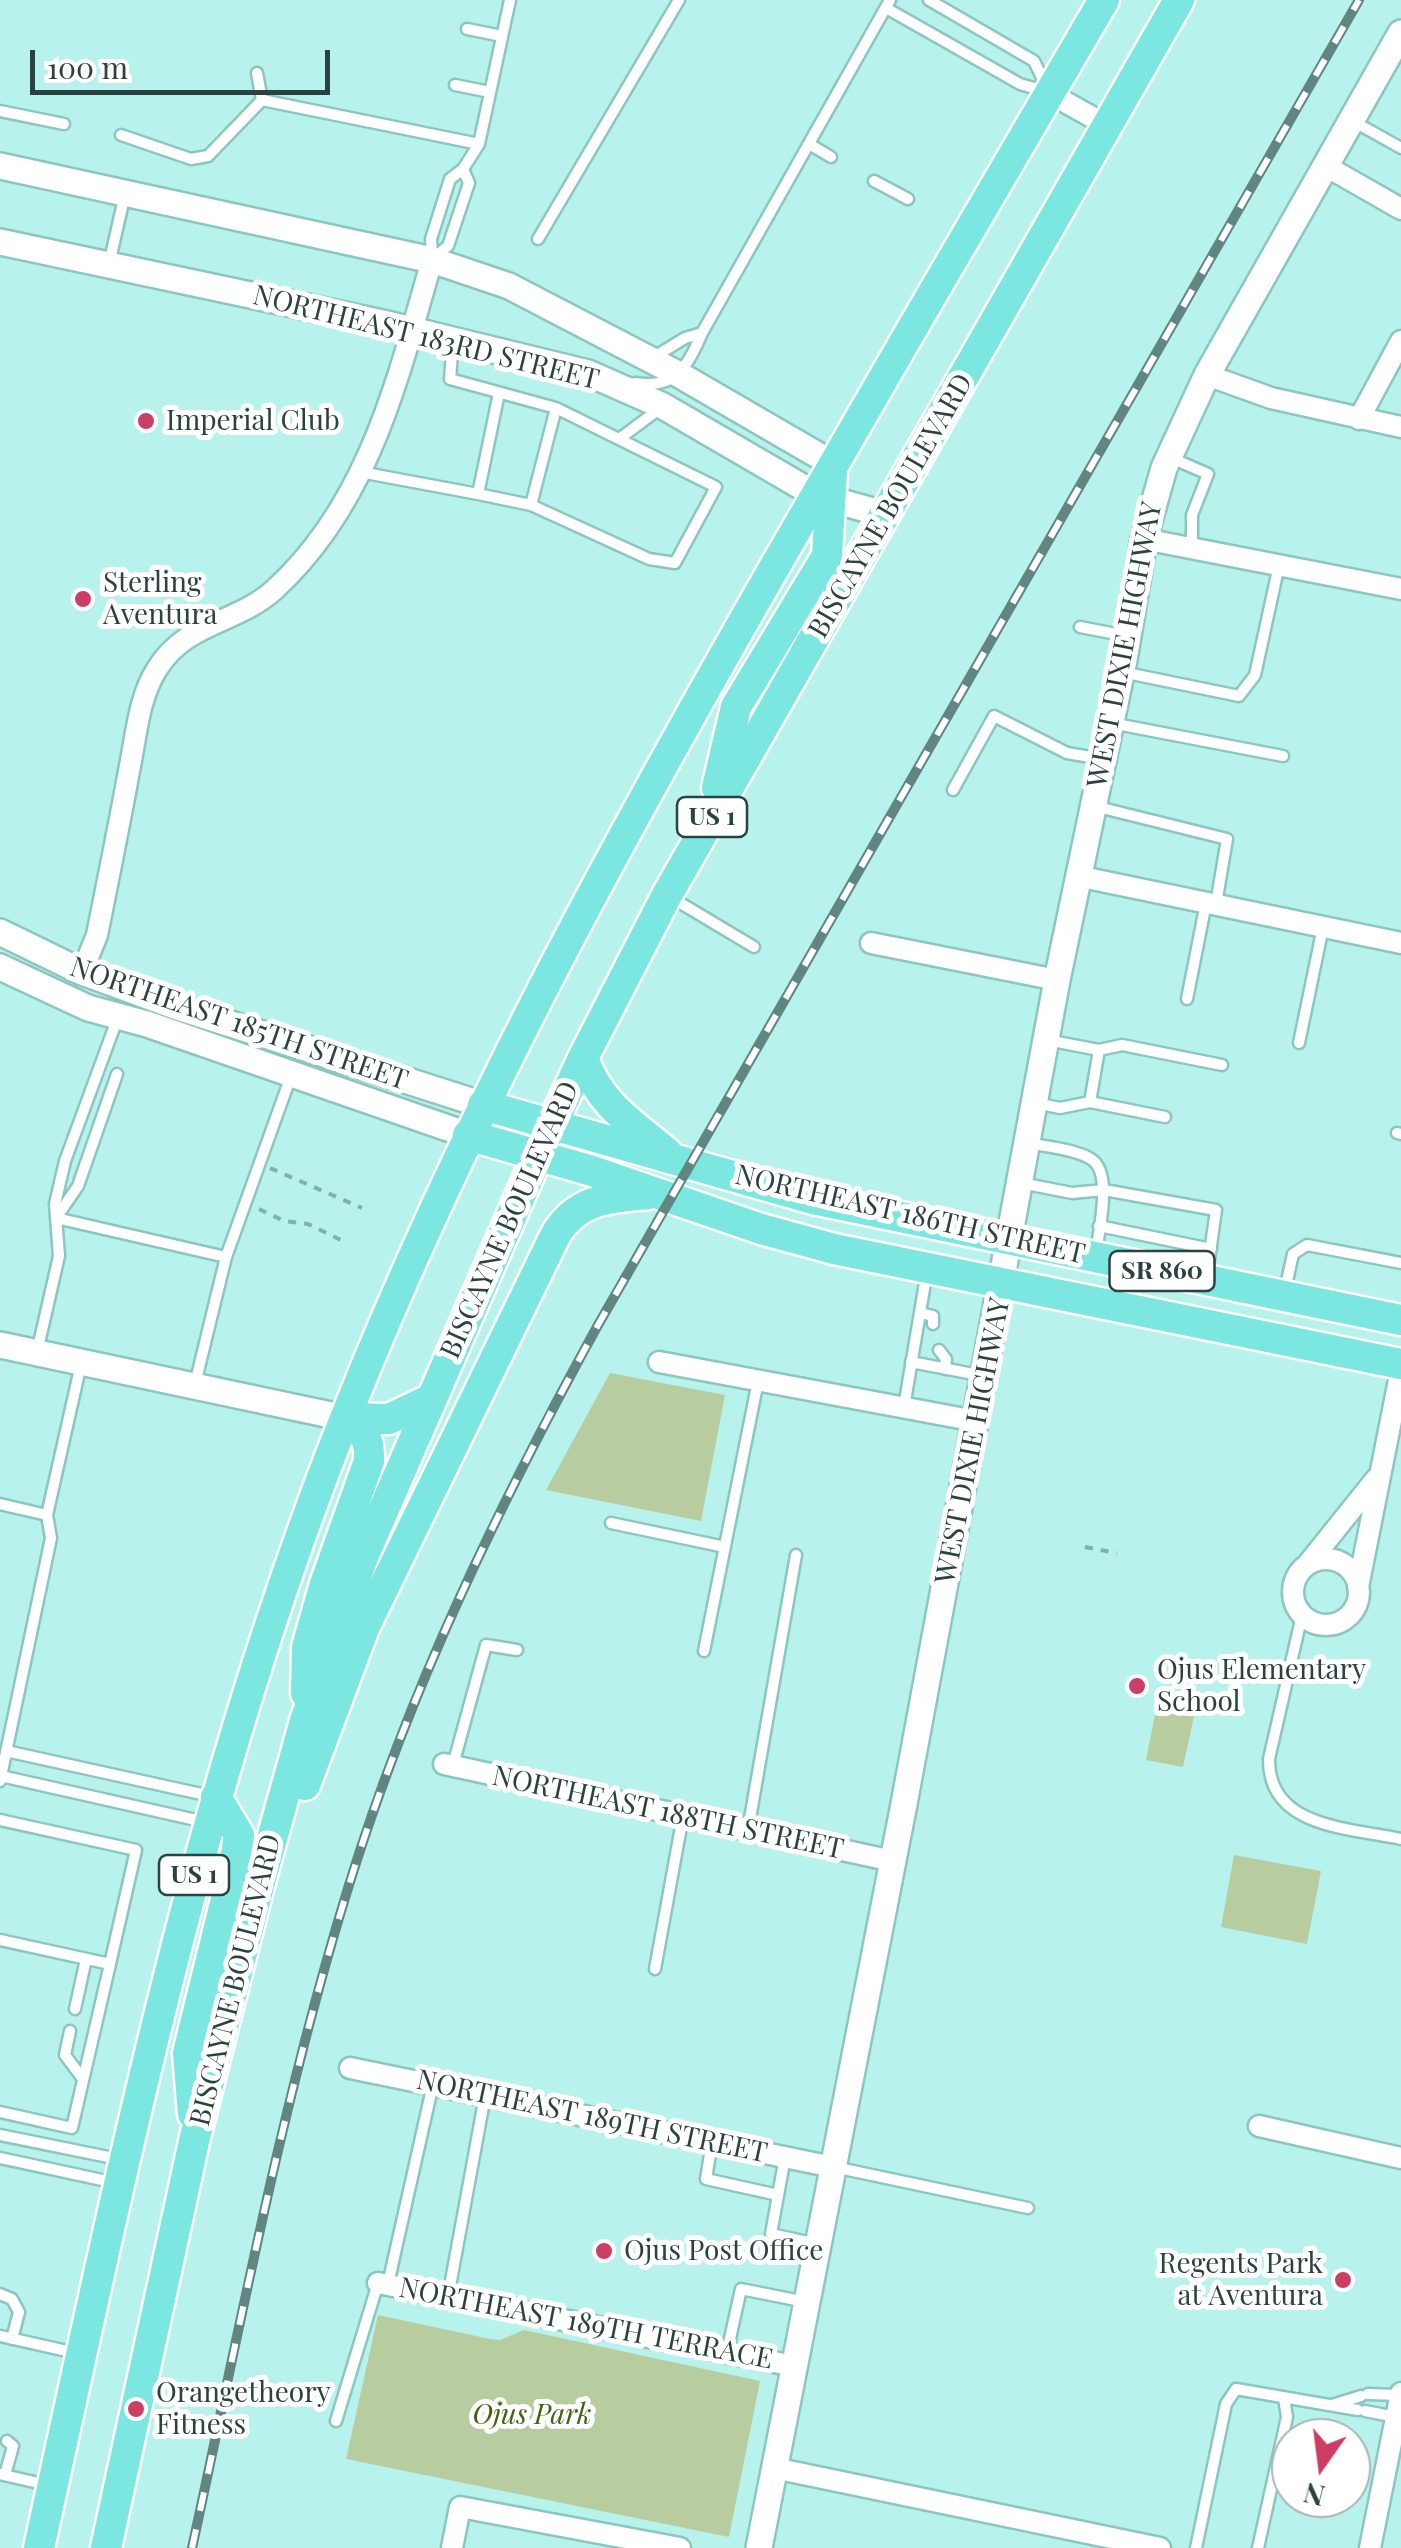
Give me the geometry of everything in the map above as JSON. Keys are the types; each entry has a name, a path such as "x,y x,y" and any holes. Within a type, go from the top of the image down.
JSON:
{"main road":[{"name":"US 1","path":"40,2548 161,2001 212,1810 276,1609 345,1418 482,1105 648,787 824,497 833,464 1104,0"},
{"name":"BISCAYNE BOULEVARD","path":"106,2548 195,2137 261,1878 305,1721 363,1557 538,1155 667,894 1180,0"},
{"path":"710,820 736,707 827,556 824,497"},
{"path":"583,1058 606,1103 678,1161"},
{"name":"NORTHEAST 186TH STREET","path":"482,1105 813,1200 1401,1320"},
{"name":"NORTHEAST 186TH STREET","path":"468,1135 802,1241 1401,1367"},
{"path":"261,1878 302,1794 364,1628 556,1234 568,1216 584,1204 659,1193"},
{"path":"345,1418 389,1419 431,1399"},
{"path":"305,1721 307,1647 369,1461 370,1445 364,1430 345,1418"},
{"path":"195,2137 188,2053 239,1834 212,1810"}],"street":[{"name":"WEST DIXIE HIGHWAY","path":"759,2548 1003,1283 1077,876 1155,491 1207,375 1401,33"},
{"path":"1049,93 1108,126"},
{"path":"1324,165 1401,208"},
{"name":"NORTHEAST 183RD STREET","path":"0,166 432,260 508,286 678,374 833,464"},
{"name":"NORTHEAST 183RD STREET","path":"0,242 412,330 588,373 663,406 824,497 887,514"},
{"path":"82,972 97,935 146,691 157,668 192,632 265,598 287,578 338,512 382,426 432,260"},
{"path":"1358,419 1401,341"},
{"path":"1207,375 1271,398 1401,427"},
{"path":"1144,538 1401,590"},
{"path":"1077,876 1401,943"},
{"name":"NORTHEAST 185TH STREET","path":"0,932 82,972 285,1044 482,1105"},
{"path":"871,943 1057,980"},
{"name":"NORTHEAST 185TH STREET","path":"0,967 66,999 468,1135"},
{"path":"0,1345 345,1418"},
{"path":"659,1362 976,1421"},
{"path":"1378,1477 1294,1584 1296,1606 1302,1616 1321,1625 1341,1622 1356,1607 1401,1367"},
{"path":"1306,1566 1327,1559 1338,1562 1355,1576 1358,1586"},
{"name":"NORTHEAST 188TH STREET","path":"448,1765 893,1861"},
{"name":"NORTHEAST 189TH STREET","path":"350,2068 833,2167"},
{"path":"1260,2126 1401,2158"},
{"name":"NORTHEAST 189TH TERRACE","path":"383,2284 794,2366"},
{"path":"1370,2548 1401,2394"},
{"path":"774,2468 1160,2548"},
{"path":"452,2548 460,2507 680,2548"}],"lane":[{"path":"432,260 431,239 450,179 463,170 479,144 510,0"},
{"path":"538,239 679,0"},
{"path":"929,0 1034,61 1049,93"},
{"path":"609,383 662,383 688,366 702,333 888,4 1020,84 1049,93"},
{"path":"467,29 502,36"},
{"path":"257,73 262,100"},
{"path":"455,85 490,92"},
{"path":"262,100 479,144"},
{"path":"120,135 192,159 208,156 262,100"},
{"path":"0,111 64,124"},
{"path":"1350,119 1401,148"},
{"path":"809,144 831,157"},
{"path":"432,260 448,246 470,183 463,170"},
{"path":"874,180 908,199"},
{"path":"109,264 125,193"},
{"path":"650,359 685,338 702,333"},
{"path":"360,472 531,505 650,558 676,563 716,488 556,408 450,379 454,340"},
{"path":"478,494 499,392"},
{"path":"619,439 663,406"},
{"path":"531,505 556,408"},
{"path":"1168,456 1208,474 1192,515 1192,548"},
{"path":"1121,672 1239,696 1254,676 1278,565"},
{"path":"1080,627 1128,636"},
{"path":"953,790 994,716 1067,753 1102,759"},
{"path":"1110,723 1283,756"},
{"path":"1092,806 1228,839 1188,1000"},
{"path":"667,894 754,947"},
{"path":"1299,1043 1324,927"},
{"path":"36,1352 59,1256 56,1204 65,1161 118,1016"},
{"path":"1046,1040 1099,1050 1122,1046 1222,1065"},
{"path":"1090,1102 1099,1050"},
{"path":"56,1218 78,1186 117,1074"},
{"path":"195,1386 226,1256 291,1076"},
{"path":"1034,1103 1060,1108 1090,1102 1165,1117"},
{"path":"1027,1143 1089,1157 1100,1166 1104,1190 1095,1257"},
{"path":"1020,1183 1072,1193 1104,1190 1216,1210 1206,1280"},
{"path":"1138,1210 1140,1196"},
{"path":"1160,1214 1164,1200"},
{"path":"1183,1218 1186,1205"},
{"path":"56,1218 226,1256"},
{"path":"1099,1226 1211,1249"},
{"path":"1284,1296 1294,1254 1307,1246 1401,1263"},
{"path":"904,1408 928,1268"},
{"path":"920,1314 936,1321"},
{"path":"911,1362 945,1356 984,1376"},
{"path":"81,1362 47,1515 51,1538 0,1779 212,1810"},
{"path":"704,1651 758,1381"},
{"path":"0,1504 47,1515"},
{"path":"611,1523 725,1547"},
{"path":"748,1830 796,1556"},
{"path":"1302,1616 1269,1760 1275,1792 1284,1804 1309,1819 1401,1839"},
{"path":"448,1765 486,1645 518,1650"},
{"path":"6,1752 212,1810"},
{"path":"655,1969 683,1816"},
{"path":"0,1820 136,1850 72,2128 0,2112"},
{"path":"0,1940 110,1964"},
{"path":"75,2009 86,1959"},
{"path":"70,2031 65,2055 83,2079"},
{"path":"336,2422 383,2284 432,2084"},
{"path":"448,2297 486,2095"},
{"path":"0,2135 122,2172"},
{"path":"712,2142 706,2179 778,2195"},
{"path":"785,2157 771,2234 818,2244"},
{"path":"0,2158 122,2172"},
{"path":"833,2167 1028,2208"},
{"path":"727,2352 741,2290 807,2302"},
{"path":"0,2294 12,2298 19,2312 6,2337 82,2354"},
{"path":"1196,2548 1226,2404 1236,2389 1396,2417"},
{"path":"1331,2406 1365,2395 1401,2394"},
{"path":"1258,2548 1287,2417 1284,2398"},
{"path":"7,2441 13,2446 3,2474 53,2487"}],"path":[{"path":"260,1166 362,1208"},
{"path":"245,1205 284,1221 308,1224 347,1243"},
{"path":"1085,1547 1118,1553"}],"green space":[{"path":"610,1373 725,1395 701,1521 546,1490"},
{"path":"1159,1695 1197,1702 1183,1767 1146,1760"},
{"path":"1234,1855 1321,1871 1307,1944 1221,1927"},
{"name":"Ojus Park","path":"378,2315 490,2339 500,2340 524,2330 760,2381 729,2537 346,2459"}],"railway":[{"path":"192,2548 263,2215 325,1966 373,1812 459,1599 598,1325 1359,0"}],"place":[{"name":"Imperial Club","path":"146,421"},
{"name":"Sterling Aventura","path":"83,599"},
{"name":"Ojus Elementary School","path":"1137,1686"},
{"name":"Ojus Post Office","path":"604,2251"},
{"name":"Regents Park at Aventura","path":"1343,2280"},
{"name":"Orangetheory Fitness","path":"136,2409"}]}
